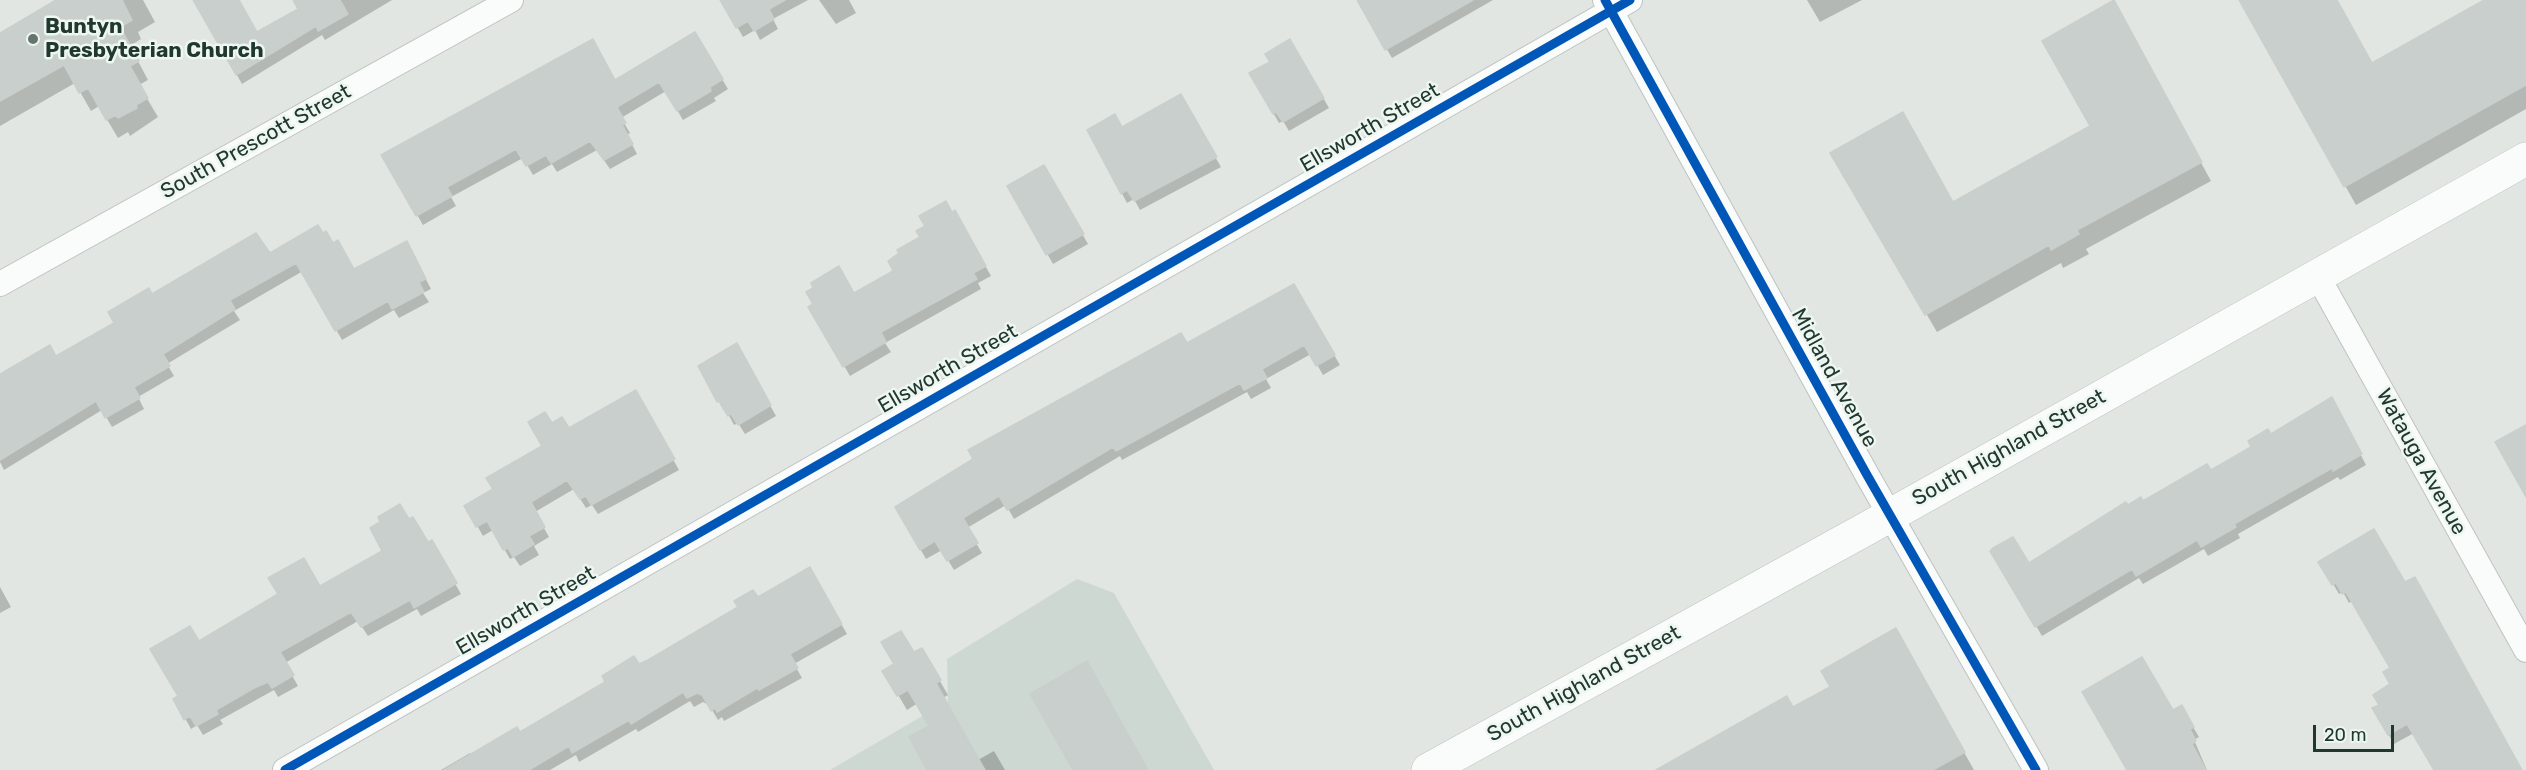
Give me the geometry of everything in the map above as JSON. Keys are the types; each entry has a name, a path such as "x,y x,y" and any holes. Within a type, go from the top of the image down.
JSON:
{"main road":[{"name":"South Highland Street","path":"1428,770 1890,516 2526,159"}],"street":[{"name":"South Prescott Street","path":"0,284 511,0"},
{"name":"Midland Avenue","path":"1615,4 1890,516 2036,770"},
{"name":"Ellsworth Street","path":"285,770 1615,4"},
{"name":"Watauga Avenue","path":"2317,275 2526,650"}],"shaded area":[{"path":"1077,579 1114,593 1214,770 830,770 948,701 947,659"}],"building":[{"path":"56,0 122,0 132,20 120,27 139,61 130,66 148,98 136,105 137,108 118,118 116,115 106,120 88,88 79,93 64,65 0,101 0,33"},
{"path":"193,0 239,0 257,32 298,9 293,0 340,0 348,14 318,31 316,26 236,75"},
{"path":"720,0 785,0 769,9 774,19 754,31 748,21 736,28"},
{"path":"1357,0 1473,0 1385,50"},
{"path":"2114,0 2202,162 2077,230 2079,234 2051,250 2049,245 1925,315 1830,153 1903,112 1953,202 2090,126 2042,41"},
{"path":"2239,0 2337,0 2372,63 2484,0 2526,0 2526,85 2344,187"},
{"path":"695,32 723,79 710,87 711,91 677,111 659,82 617,107 626,123 622,125 633,144 604,160 590,141 551,163 546,155 526,166 516,149 447,187 452,196 416,216 381,155 593,39 615,80"},
{"path":"1290,39 1324,98 1283,122 1276,112 1273,114 1249,73 1270,62 1265,54"},
{"path":"1181,94 1217,157 1134,201 1127,190 1121,194 1087,130 1115,114 1122,127"},
{"path":"1044,165 1084,234 1046,255 1007,186"},
{"path":"946,201 952,212 955,210 986,266 973,273 977,279 881,332 886,342 843,367 808,307 813,304 806,292 813,288 811,283 839,266 854,293 893,271 888,261 899,253 897,250 920,237 916,231 925,226 919,216"},
{"path":"318,225 323,233 326,231 333,243 338,240 354,269 407,241 426,279 419,282 424,292 392,309 388,301 335,331 296,263 230,300 235,309 163,354 170,366 134,387 140,398 105,418 96,401 0,460 0,374 50,345 56,356 114,323 108,312 149,288 152,294 256,233 270,253"},
{"path":"1294,284 1335,355 1316,366 1304,345 1262,369 1267,378 1244,390 1240,383 1116,451 1113,447 1007,510 999,496 963,518 978,543 947,561 935,541 920,550 895,507 973,459 968,450 1181,333 1187,343"},
{"path":"737,343 771,405 738,425 731,414 728,416 719,401 717,402 698,366"},
{"path":"636,390 675,459 591,505 586,496 580,499 567,480 531,502 545,527 529,536 534,544 513,557 508,548 503,550 487,521 476,527 464,506 493,489 486,478 542,446 528,422 545,412 552,423 562,417 569,428"},
{"path":"2332,397 2362,454 2333,471 2332,468 2234,524 2236,527 2201,547 2197,540 2136,576 2132,569 2035,627 1990,551 1993,548 2013,537 2029,563 2126,502 2128,505 2141,497 2143,501 2207,464 2211,470 2251,447 2248,441 2268,429 2271,434"},
{"path":"2526,425 2526,497 2495,442"},
{"path":"400,504 409,519 413,517 428,542 432,540 457,583 414,608 410,600 361,627 351,612 280,652 294,675 272,688 268,682 254,688 216,710 218,714 196,726 190,716 184,720 173,699 178,696 150,649 190,626 199,641 278,594 268,578 304,558 320,586 382,551 370,528 380,522 378,517"},
{"path":"2374,529 2405,582 2415,577 2522,770 2434,770 2407,724 2388,735 2372,708 2379,705 2373,695 2390,684 2383,672 2390,668 2346,592 2342,594 2336,583 2332,585 2318,562"},
{"path":"810,567 842,624 790,654 798,668 759,690 757,688 717,712 715,708 711,711 702,695 697,693 687,698 683,692 631,724 629,720 572,753 569,746 529,770 444,770 517,727 520,732 605,682 602,676 634,656 639,664 648,660 738,607 734,601 753,590 758,597"},
{"path":"1896,628 1965,752 1933,770 1656,770 1787,696 1793,707 1830,687 1821,671"},
{"path":"901,631 914,652 922,648 941,680 936,683 985,770 927,770 909,737 929,726 908,690 897,696 882,671 894,664 881,642"},
{"path":"2142,657 2173,710 2182,705 2194,727 2190,729 2196,741 2192,744 2206,770 2127,770 2082,692"},
{"path":"1087,661 1148,770 1073,770 1030,694"}],"cycle path":[{"path":"1605,0 1867,475 2036,770"},
{"path":"285,770 1630,0"}],"place":[{"name":"Buntyn Presbyterian Church","path":"33,39"}]}
